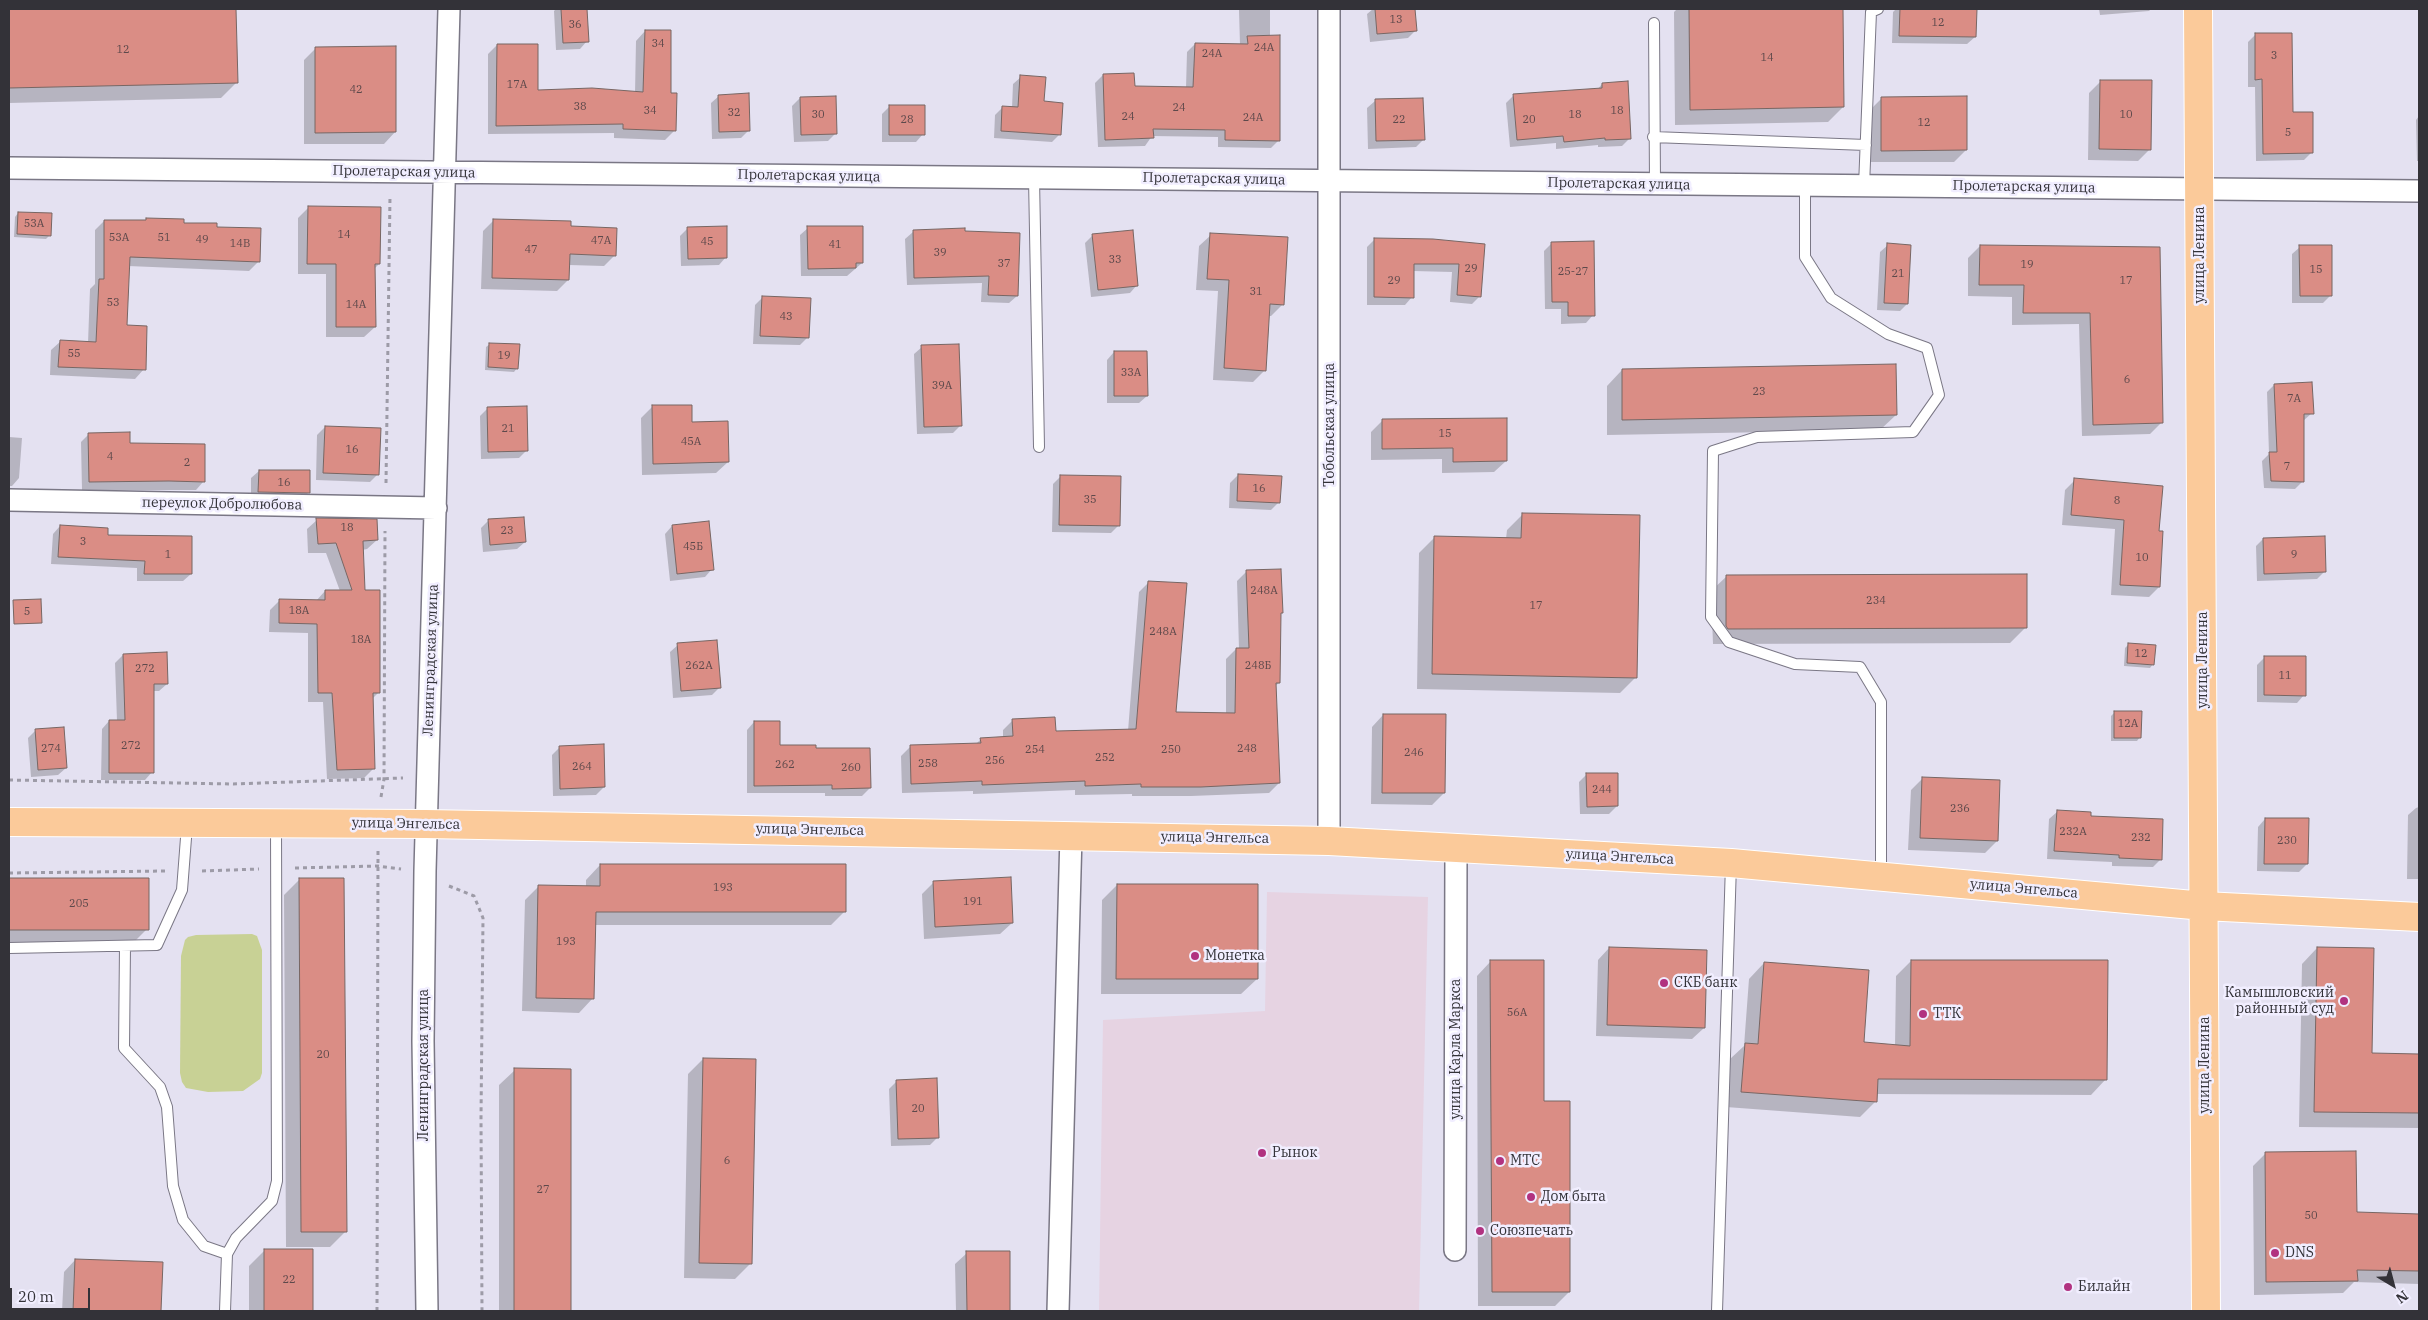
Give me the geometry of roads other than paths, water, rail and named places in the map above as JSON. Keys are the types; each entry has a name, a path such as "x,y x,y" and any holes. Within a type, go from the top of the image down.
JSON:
{"main road":[{"name":"улица Ленина","path":"2198,9 2206,1311"},
{"name":"улица Энгельса","path":"9,822 426,824 1329,841 1731,863 2204,906 2419,917"}],"street":[{"name":"Ленинградская улица","path":"427,1311 423,1040 426,824 446,172 449,9"},
{"name":"Тобольская улица","path":"1329,9 1329,841"},
{"name":"Пролетарская улица","path":"9,168 2419,191"},
{"name":"переулок Добролюбова","path":"9,500 436,508"},
{"path":"1058,1311 1070,835"},
{"name":"улица Карла Маркса","path":"1455,1250 1456,848"}],"lane":[{"path":"1864,186 1871,12 1878,9"},
{"path":"1654,23 1654,184"},
{"path":"1653,137 1866,145"},
{"path":"1034,178 1039,448"},
{"path":"1805,185 1805,257 1831,298 1888,334 1928,348 1939,395 1913,432 1757,438 1713,451 1711,618 1729,642 1795,664 1860,666 1881,702 1881,876"},
{"path":"225,1311 227,1254 236,1238 272,1201 277,1181 276,823"},
{"path":"9,948 157,945 182,890 187,824"},
{"path":"1717,1311 1731,863"},
{"path":"125,946 124,1048 160,1087 167,1107 172,1186 183,1220 204,1246 227,1254"}],"place":[{"name":"Монетка","path":"1195,956"},
{"name":"СКБ банк","path":"1664,983"},
{"name":"Камышловский районный суд","path":"2344,1001"},
{"name":"ТТК","path":"1923,1014"},
{"name":"Рынок","path":"1262,1153"},
{"name":"МТС","path":"1500,1161"},
{"name":"Дом быта","path":"1531,1197"},
{"name":"Союзпечать","path":"1480,1231"},
{"name":"DNS","path":"2275,1253"},
{"name":"Билайн","path":"2068,1287"}]}
